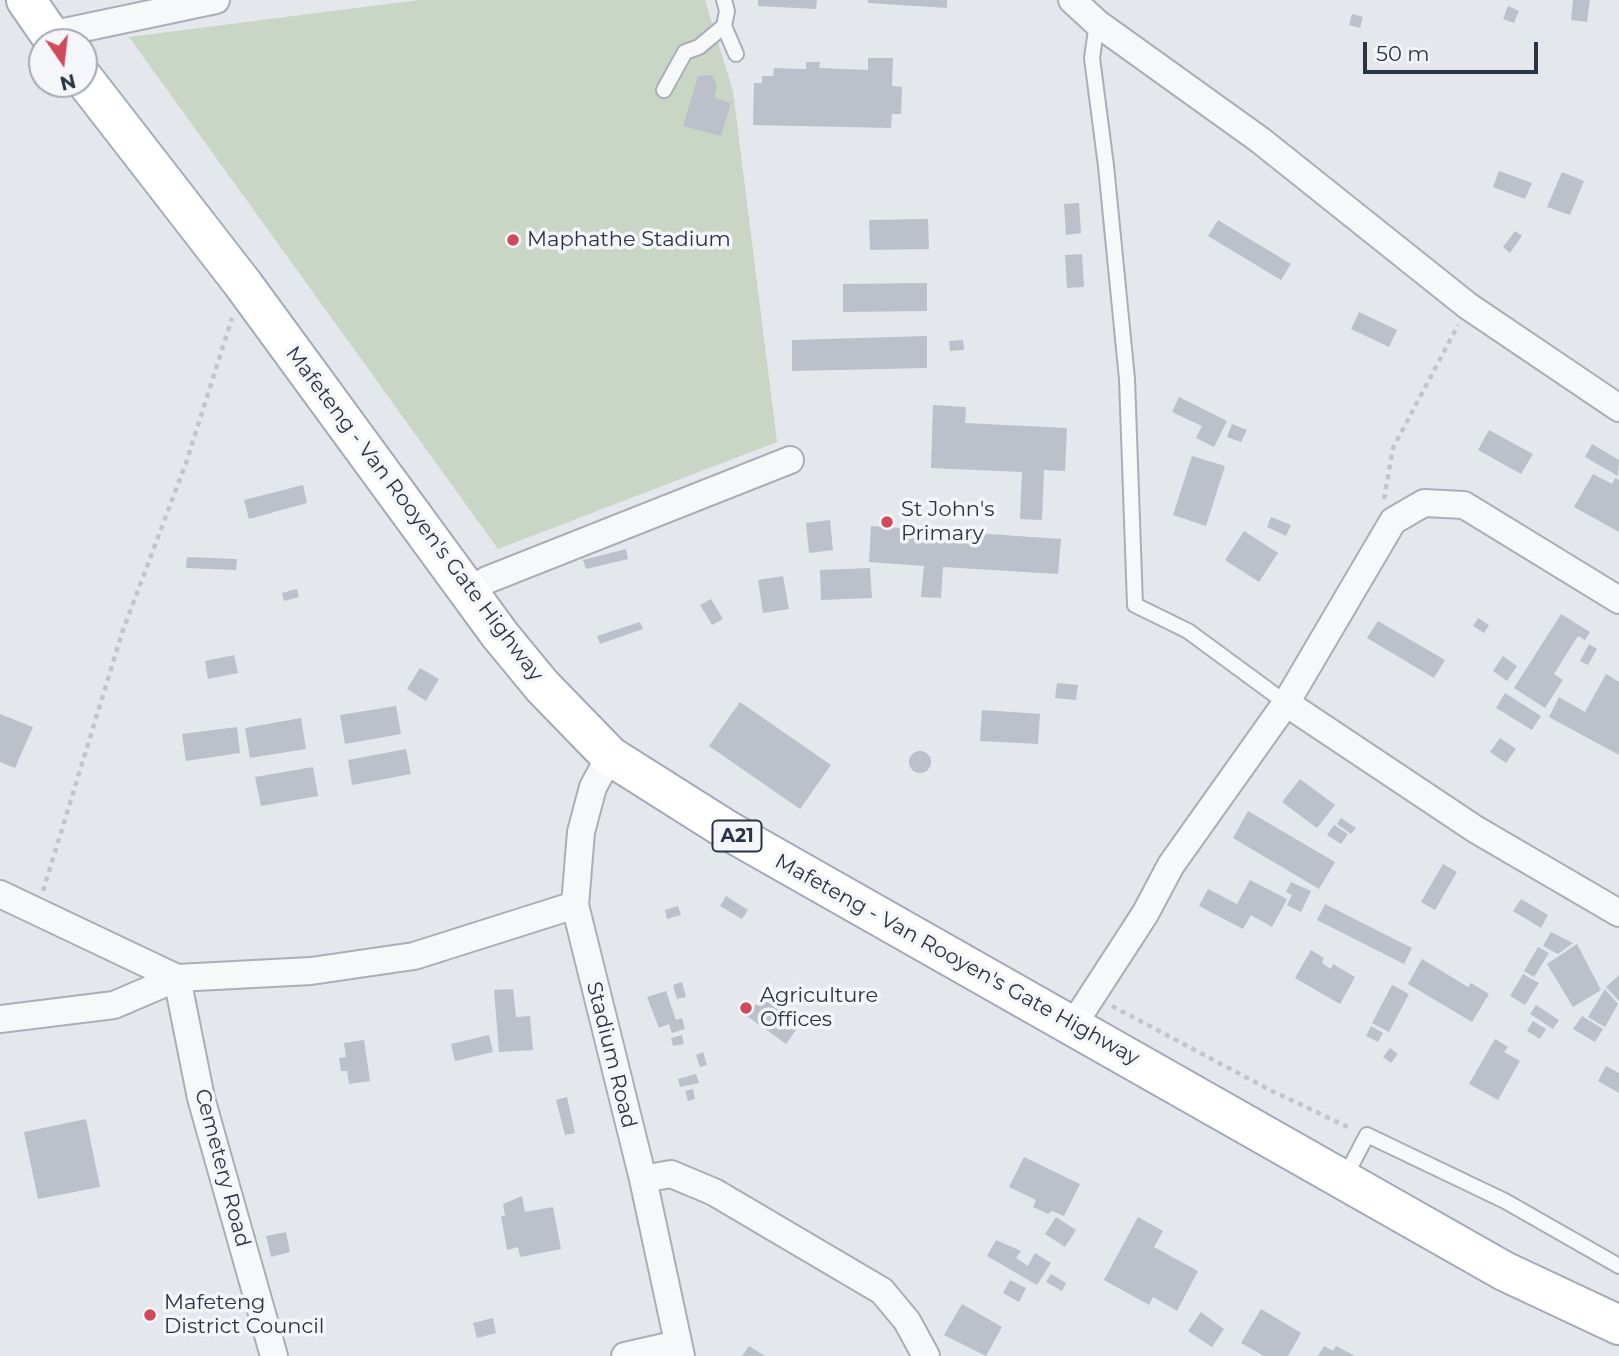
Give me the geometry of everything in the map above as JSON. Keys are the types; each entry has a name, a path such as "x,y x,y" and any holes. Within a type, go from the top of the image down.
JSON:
{"main road":[{"path":"26,0 46,28"},
{"name":"Mafeteng - Van Rooyen's Gate Highway","path":"98,97 243,284 469,593 542,686 610,756 727,830 839,896 1082,1010 1343,1180 1504,1271 1619,1325"}],"street":[{"path":"96,28 216,0"},
{"path":"1072,0 1097,23 1259,140 1468,306 1615,399"},
{"path":"469,593 487,580 790,460"},
{"path":"1082,1010 1145,914 1171,864 1286,703 1392,521 1424,503 1464,505 1619,600"},
{"path":"1286,703 1475,829 1619,913"},
{"name":"Stadium Road","path":"610,756 593,787 581,832 575,905 643,1179 680,1350"},
{"path":"0,894 177,978"},
{"path":"0,1019 114,1005 177,978 311,971 414,956 575,905"},
{"name":"Cemetery Road","path":"177,978 201,1098 274,1356"},
{"path":"643,1179 671,1174 714,1192 882,1291 907,1321 926,1356"},
{"path":"625,1356 680,1350"}],"lane":[{"path":"724,0 727,11 724,26 736,54"},
{"path":"1097,23 1091,58 1124,342 1132,456 1135,605 1188,631 1286,703"},
{"path":"664,90 685,52 699,47 724,26"},
{"path":"1343,1180 1367,1135 1505,1201 1619,1266"}],"path":[{"path":"36,912 123,630 186,463 243,284"},
{"path":"1392,521 1382,507 1394,448 1468,306"},
{"path":"1082,1010 1270,1090 1367,1135"}],"green space":[{"name":"Maphathe Stadium","path":"419,0 705,0 733,91 777,442 498,549 129,37"}],"building":[{"path":"758,0 817,0 816,9 758,6"},
{"path":"868,0 947,0 947,8 868,3"},
{"path":"1573,0 1590,0 1587,22 1571,20"},
{"path":"1508,6 1519,11 1514,23 1503,19"},
{"path":"1352,14 1363,17 1360,28 1349,25"},
{"path":"868,58 893,58 892,86 902,87 901,114 892,114 891,128 753,125 754,83 762,83 762,76 773,76 774,68 806,69 806,62 820,62 819,68 868,70"},
{"path":"712,75 717,85 714,98 731,103 721,136 683,126 698,76"},
{"path":"1499,171 1532,183 1525,199 1493,187"},
{"path":"1562,172 1584,181 1570,215 1547,207"},
{"path":"1079,203 1081,233 1066,235 1064,204"},
{"path":"928,219 929,249 870,250 869,220"},
{"path":"1218,220 1291,264 1281,280 1208,236"},
{"path":"1515,231 1522,236 1510,253 1503,247"},
{"path":"1082,254 1084,287 1067,288 1065,255"},
{"path":"927,283 927,311 843,312 843,284"},
{"path":"1359,312 1397,330 1389,347 1351,329"},
{"path":"927,336 927,368 792,371 792,340"},
{"path":"963,340 964,350 950,351 949,341"},
{"path":"1179,397 1227,421 1214,447 1196,438 1202,426 1172,412"},
{"path":"933,405 966,407 965,423 1067,428 1065,471 1044,470 1042,520 1020,519 1022,472 931,468"},
{"path":"1232,424 1247,430 1241,442 1227,437"},
{"path":"1489,430 1533,454 1521,474 1478,450"},
{"path":"1592,444 1619,460 1618,476 1585,457"},
{"path":"1192,456 1225,466 1206,526 1173,515"},
{"path":"1593,474 1612,484 1615,478 1619,480 1619,532 1574,507"},
{"path":"303,485 307,503 249,519 244,500"},
{"path":"1271,517 1291,525 1286,536 1267,527"},
{"path":"830,520 833,550 809,553 806,523"},
{"path":"871,526 1061,539 1058,574 943,567 941,598 921,597 924,566 869,562"},
{"path":"1244,531 1278,553 1259,582 1225,560"},
{"path":"626,549 628,559 586,569 583,560"},
{"path":"187,557 237,559 236,570 186,568"},
{"path":"870,568 872,598 821,600 820,570"},
{"path":"783,576 789,609 763,613 758,580"},
{"path":"297,589 299,597 284,601 282,593"},
{"path":"711,599 723,619 712,625 700,605"},
{"path":"1561,614 1590,632 1585,640 1578,636 1554,674 1563,680 1545,708 1514,688"},
{"path":"1478,618 1489,625 1484,633 1473,626"},
{"path":"1378,621 1445,660 1434,678 1367,638"},
{"path":"640,622 643,629 600,644 597,636"},
{"path":"1589,644 1597,649 1588,665 1580,661"},
{"path":"234,655 238,673 208,679 205,661"},
{"path":"1503,656 1517,666 1507,681 1493,671"},
{"path":"420,668 439,679 426,701 407,689"},
{"path":"1606,674 1619,682 1619,755 1549,717 1559,697 1585,712"},
{"path":"1057,683 1078,685 1076,700 1055,698"},
{"path":"1505,693 1541,716 1532,730 1496,708"},
{"path":"740,702 831,765 800,809 709,746"},
{"path":"396,706 401,734 345,744 340,715"},
{"path":"982,710 1040,714 1038,744 980,741"},
{"path":"0,714 33,727 15,768 0,762"},
{"path":"301,718 306,749 250,758 245,728"},
{"path":"237,727 240,753 186,761 182,734"},
{"path":"1500,738 1516,749 1506,763 1490,752"},
{"path":"406,749 411,774 352,785 348,760"},
{"path":"920,751 930,758 931,762 924,772 920,773 910,766 909,762 916,752"},
{"path":"313,767 318,796 261,806 255,777"},
{"path":"1300,779 1335,805 1317,828 1282,802"},
{"path":"1248,811 1335,862 1319,889 1233,838"},
{"path":"1341,818 1356,828 1351,834 1337,824"},
{"path":"1334,825 1348,834 1341,844 1327,835"},
{"path":"1443,864 1457,872 1435,910 1421,902"},
{"path":"1250,880 1287,899 1272,927 1251,915 1243,929 1199,906 1208,889 1237,904"},
{"path":"1291,882 1311,891 1301,912 1287,905 1292,895 1286,892"},
{"path":"726,896 748,910 742,919 720,906"},
{"path":"1521,899 1548,915 1541,928 1513,911"},
{"path":"1325,904 1412,948 1404,964 1317,920"},
{"path":"678,906 681,915 667,919 665,910"},
{"path":"1551,932 1573,943 1558,954 1543,946"},
{"path":"1577,944 1601,990 1573,1007 1547,964"},
{"path":"1538,947 1549,953 1534,977 1524,971"},
{"path":"1311,950 1324,958 1322,963 1331,969 1333,964 1355,977 1340,1004 1295,978"},
{"path":"1422,959 1468,987 1471,983 1489,994 1472,1022 1408,984"},
{"path":"1523,974 1539,983 1525,1005 1510,996"},
{"path":"1619,975 1619,1001 1606,987"},
{"path":"682,982 686,997 677,999 673,985"},
{"path":"1392,985 1409,994 1389,1032 1372,1023"},
{"path":"513,989 516,1017 530,1016 533,1050 499,1052 494,990"},
{"path":"1605,989 1618,1004 1605,1027 1588,1017"},
{"path":"666,991 676,1020 682,1018 685,1029 672,1033 669,1024 659,1028 647,997"},
{"path":"761,998 801,1023 786,1044 747,1016"},
{"path":"1536,1005 1559,1020 1553,1029 1530,1014"},
{"path":"1582,1016 1603,1029 1595,1042 1573,1029"},
{"path":"1533,1021 1546,1029 1540,1039 1527,1031"},
{"path":"1371,1026 1383,1033 1378,1042 1366,1036"},
{"path":"489,1035 493,1052 455,1061 451,1044"},
{"path":"682,1035 684,1044 673,1046 671,1038"},
{"path":"1495,1039 1508,1047 1504,1052 1520,1061 1498,1100 1469,1084"},
{"path":"364,1040 370,1081 349,1084 347,1071 341,1071 339,1058 346,1057 344,1043"},
{"path":"1390,1048 1398,1054 1391,1063 1383,1057"},
{"path":"703,1052 707,1065 700,1067 696,1055"},
{"path":"1606,1066 1619,1073 1619,1093 1598,1081"},
{"path":"696,1074 699,1083 680,1087 678,1079"},
{"path":"693,1089 695,1099 688,1101 685,1091"},
{"path":"567,1097 575,1133 565,1135 556,1100"},
{"path":"86,1119 100,1187 38,1199 24,1132"},
{"path":"1024,1157 1080,1184 1064,1216 1052,1211 1048,1214 1033,1207 1036,1200 1009,1187"},
{"path":"522,1196 525,1212 553,1207 561,1249 520,1257 518,1247 507,1250 501,1216 505,1216 503,1204"},
{"path":"1056,1217 1076,1230 1065,1247 1045,1234"},
{"path":"1138,1217 1163,1231 1154,1247 1198,1271 1177,1311 1153,1297 1149,1305 1104,1280"},
{"path":"286,1232 290,1252 271,1257 266,1236"},
{"path":"996,1240 1021,1251 1016,1258 1028,1266 1035,1253 1051,1263 1037,1285 987,1256"},
{"path":"1051,1274 1066,1283 1062,1291 1046,1282"},
{"path":"1010,1280 1026,1288 1019,1302 1003,1293"},
{"path":"962,1304 1002,1327 986,1356 944,1335"},
{"path":"1261,1309 1301,1333 1288,1356 1264,1356 1241,1343"},
{"path":"1201,1312 1224,1329 1212,1347 1188,1331"},
{"path":"493,1318 496,1333 477,1338 473,1323"},
{"path":"749,1346 765,1356 742,1356"},
{"path":"1324,1346 1333,1351 1336,1346 1355,1356 1318,1356"}],"place":[{"name":"Maphathe Stadium","path":"513,240"},
{"name":"St John's Primary","path":"887,522"},
{"name":"Agriculture Offices","path":"746,1008"},
{"name":"Mafeteng District Council","path":"150,1315"}]}
